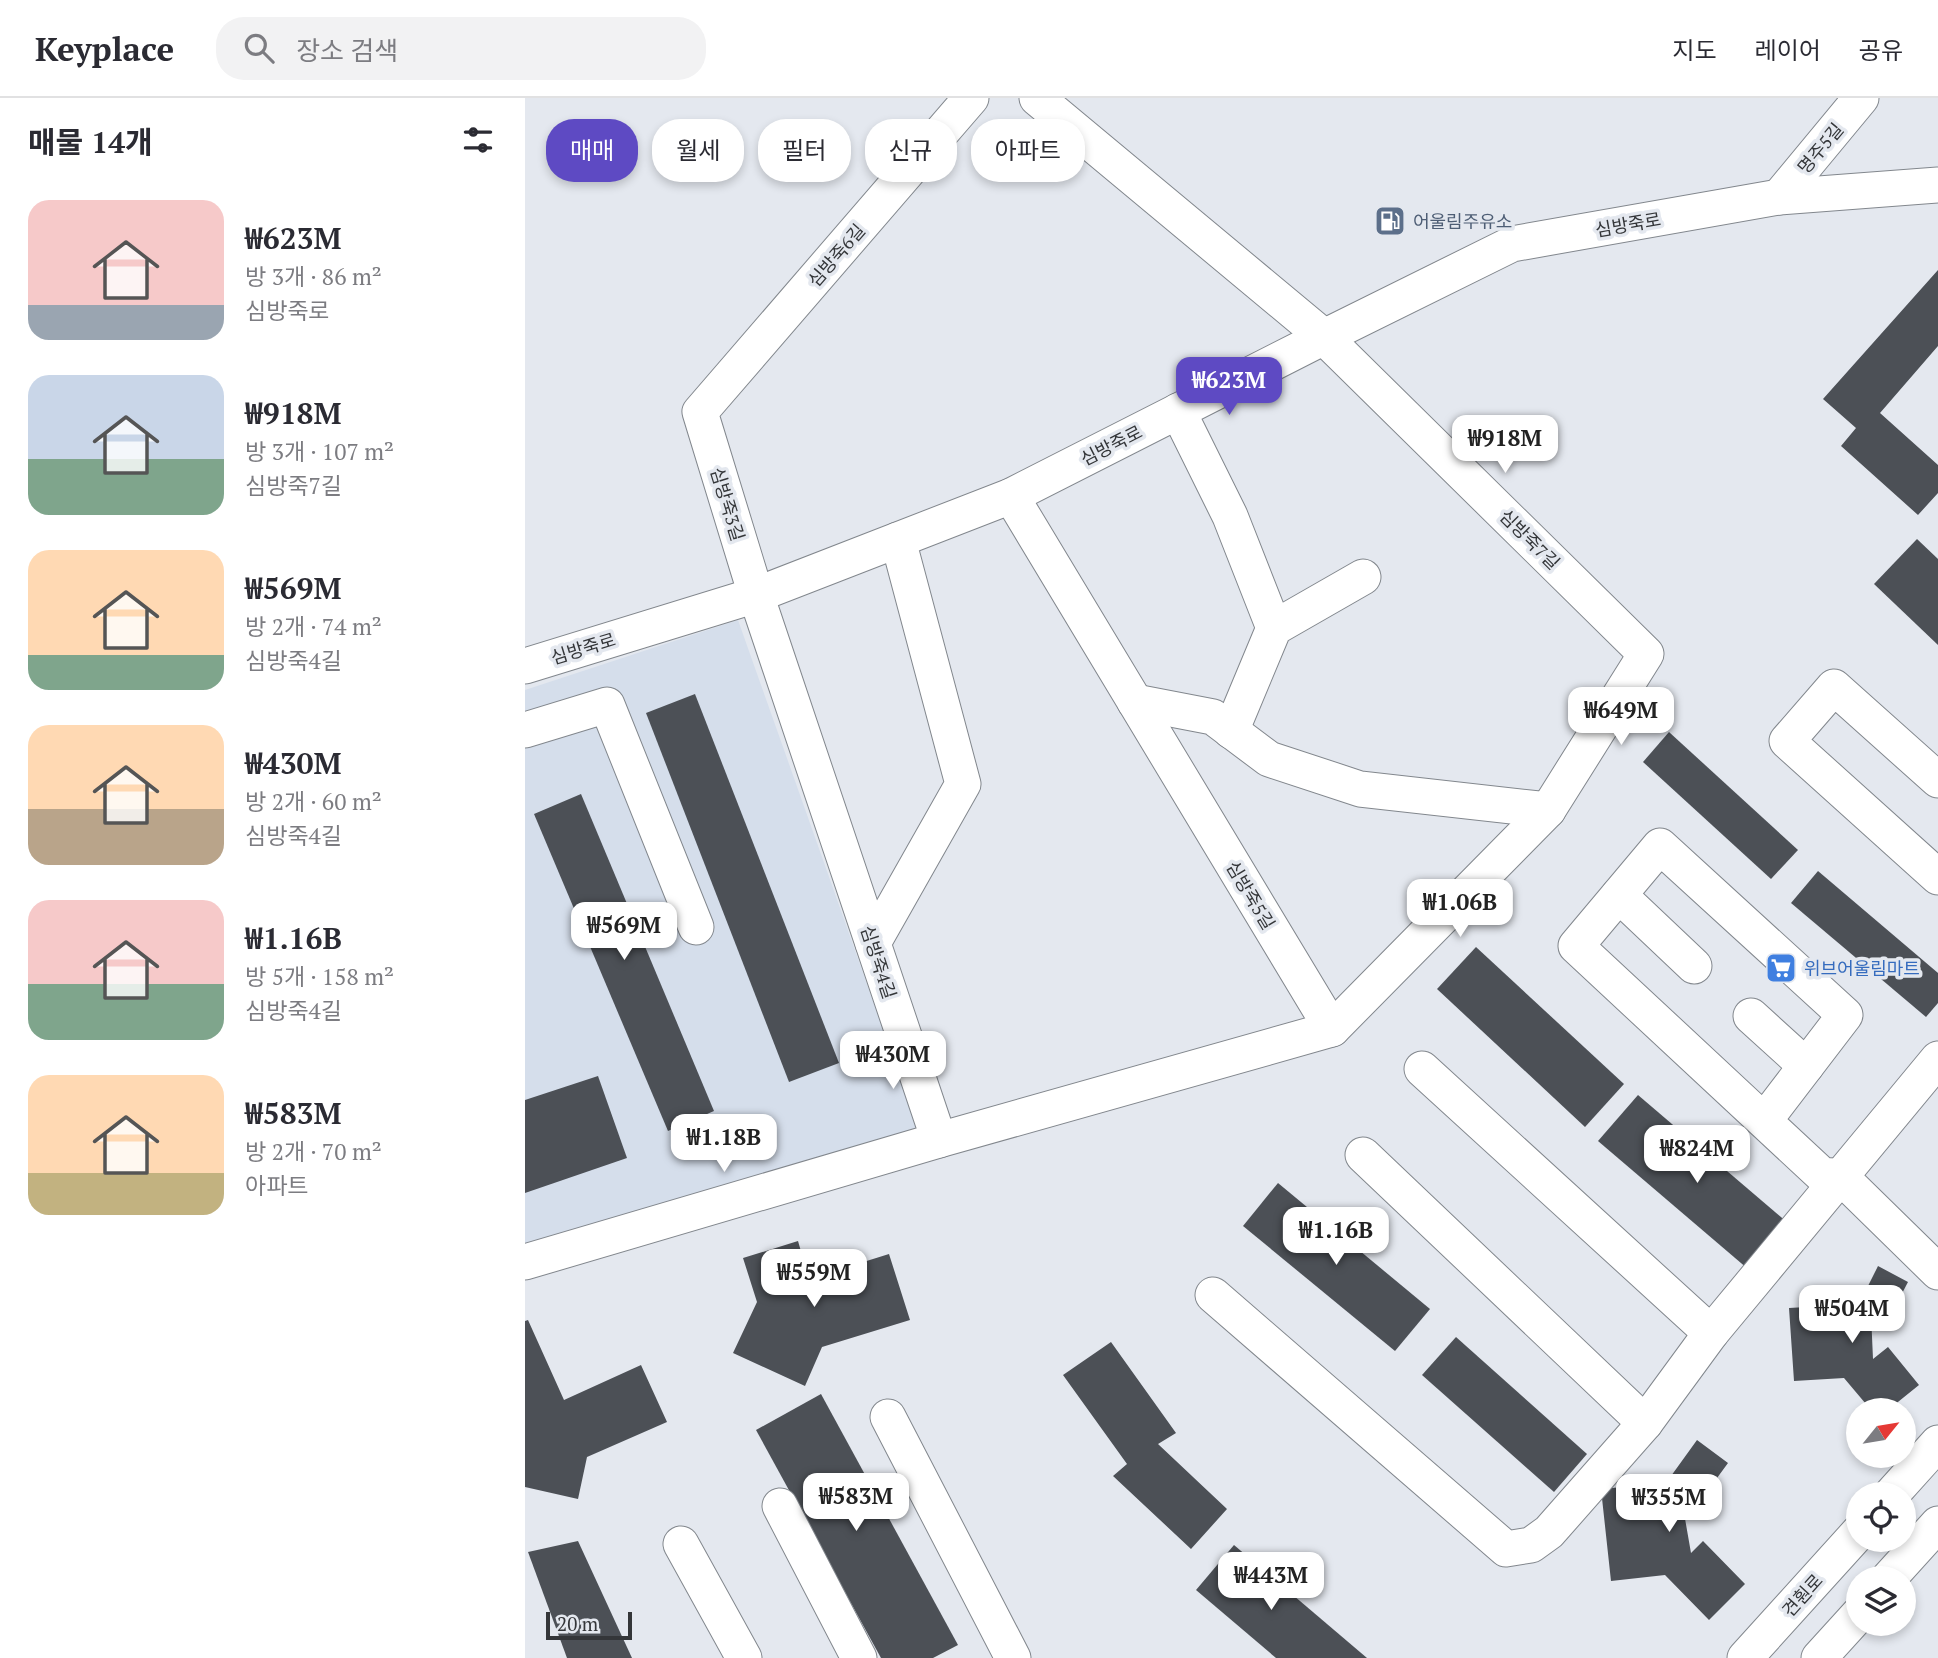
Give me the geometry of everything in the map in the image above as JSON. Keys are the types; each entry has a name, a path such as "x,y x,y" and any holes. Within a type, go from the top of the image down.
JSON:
{"street":[{"name":"심방죽6길","path":"700,412 971,98"},
{"path":"1037,98 1324,337"},
{"name":"명주5길","path":"1779,198 1861,98"},
{"name":"심방죽로","path":"525,666 756,596 1011,496 1511,244 1779,198 1938,186"},
{"name":"심방죽7길","path":"1324,337 1646,654 1548,810"},
{"path":"1178,411 1230,516 1274,628"},
{"name":"심방죽3길","path":"700,412 756,596"},
{"name":"심방죽5길","path":"1011,496 1332,1029"},
{"path":"873,943 963,784 898,540"},
{"path":"1231,731 1274,628 1363,578"},
{"name":"심방죽4길","path":"756,596 939,1140"},
{"path":"1938,780 1834,687 1787,741 1938,877"},
{"path":"1135,702 1213,717 1269,759 1360,789 1548,810"},
{"path":"525,730 607,705 696,927"},
{"path":"525,1262 939,1140 1332,1029 1548,810"},
{"path":"1764,1121 1845,1015 1660,846 1576,946 1822,1175 1841,1177 1938,1272"},
{"path":"1619,895 1694,966"},
{"path":"1751,1016 1806,1066"},
{"path":"1213,1295 1506,1549 1531,1545 1549,1532 1645,1423 1711,1333 1938,1059"},
{"path":"1422,1069 1711,1333"},
{"path":"1363,1155 1645,1423"},
{"path":"888,1417 1013,1658"},
{"path":"1903,1482 1938,1443"},
{"path":"780,1506 859,1658"},
{"path":"1900,1566 1938,1524"},
{"path":"681,1544 744,1658"},
{"name":"견훤로","path":"1745,1658 1846,1546"},
{"path":"1819,1658 1846,1628"}],"shaded area":[{"path":"738,620 918,1128 525,1247 525,690"}],"building":[{"path":"1938,270 1938,346 1880,413 1938,465 1938,493 1918,515 1841,446 1856,428 1823,399"},
{"path":"1917,539 1938,559 1938,645 1874,584"},
{"path":"695,694 839,1063 789,1082 646,713"},
{"path":"1669,732 1798,850 1771,879 1643,762"},
{"path":"581,794 714,1111 668,1131 534,814"},
{"path":"1818,871 1938,973 1938,1003 1926,1017 1791,903"},
{"path":"1476,947 1624,1084 1585,1127 1437,989"},
{"path":"598,1076 627,1158 525,1193 525,1100"},
{"path":"1638,1095 1795,1229 1755,1275 1598,1141"},
{"path":"1278,1183 1430,1309 1395,1351 1243,1226"},
{"path":"798,1241 809,1279 889,1254 910,1320 822,1347 805,1386 733,1353 757,1302 743,1258"},
{"path":"1878,1266 1908,1282 1887,1322 1871,1314 1873,1359 1888,1347 1919,1385 1903,1398 1861,1398 1844,1378 1794,1381 1789,1308 1859,1304"},
{"path":"528,1320 564,1400 641,1365 667,1422 587,1457 578,1499 525,1487 525,1321"},
{"path":"1456,1337 1587,1454 1554,1492 1422,1375"},
{"path":"1111,1342 1176,1433 1158,1444 1227,1509 1191,1549 1113,1476 1127,1464 1063,1375"},
{"path":"821,1394 958,1645 933,1658 881,1658 756,1430"},
{"path":"1697,1440 1728,1463 1698,1504 1680,1490 1691,1553 1703,1541 1745,1584 1709,1620 1665,1575 1611,1581 1601,1489 1666,1483"},
{"path":"578,1541 632,1658 567,1658 528,1552"},
{"path":"1234,1545 1367,1658 1276,1658 1196,1590"}],"place":[{"name":"어울림주유소","path":"1390,221"},
{"name":"위브어울림마트","path":"1781,968"}]}
